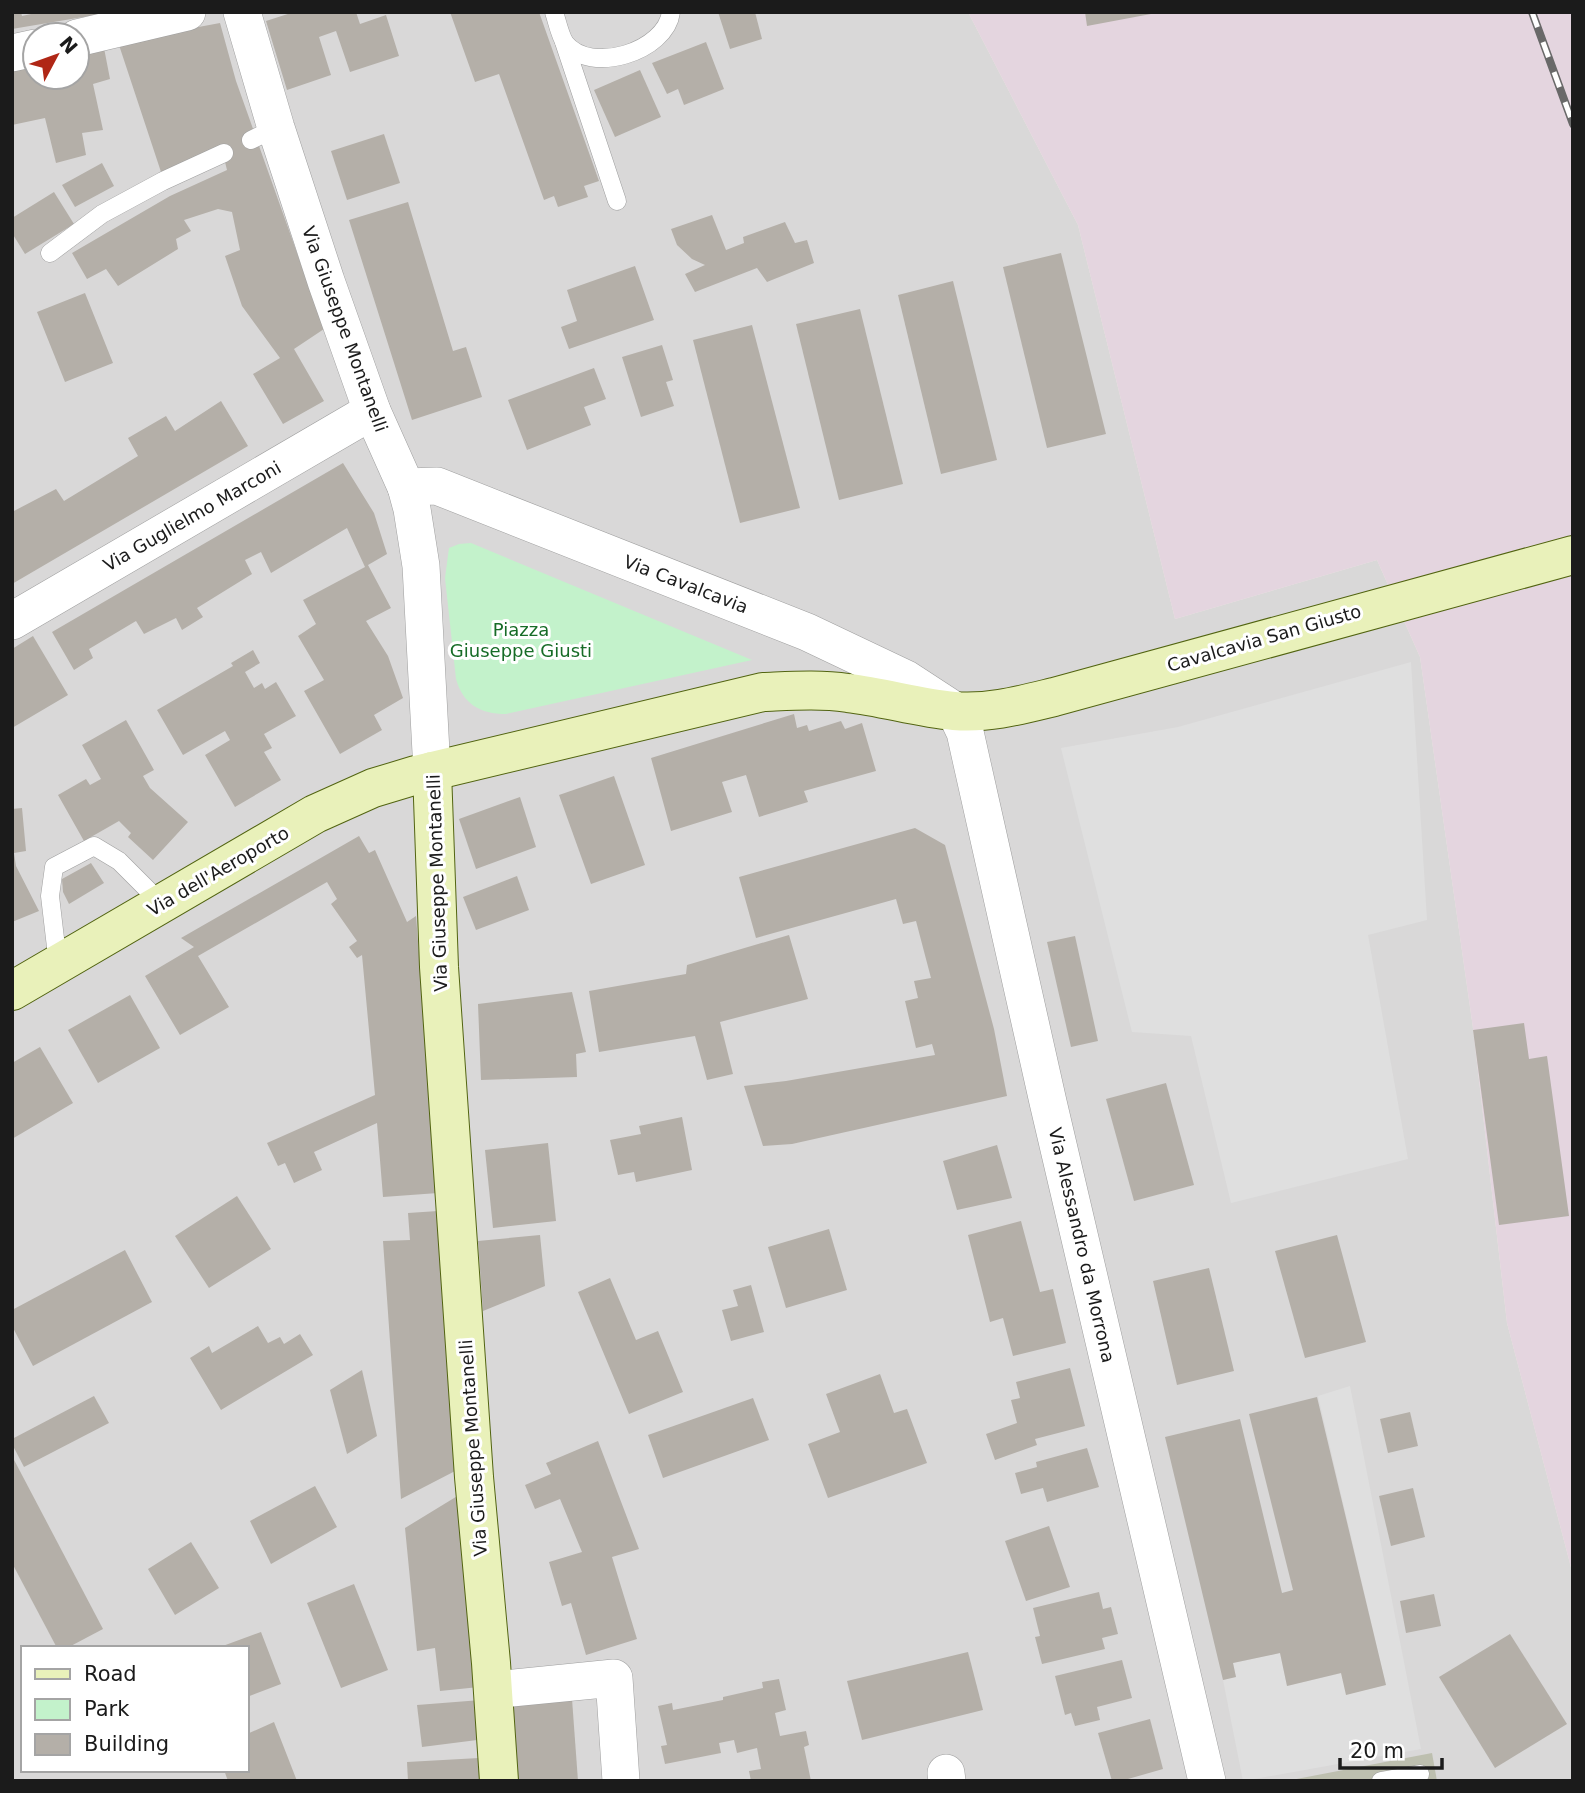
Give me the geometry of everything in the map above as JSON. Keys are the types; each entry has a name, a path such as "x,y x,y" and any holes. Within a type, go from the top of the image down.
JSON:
{"street":[{"path":"91,35 187,12"},
{"name":"Via Giuseppe Montanelli","path":"242,12 263,134 372,411 406,487 416,528 432,736 439,968 474,1477 499,1781"},
{"name":"Via Guglielmo Marconi","path":"12,621 372,411"},
{"name":"Via Cavalcavia","path":"406,487 437,486 807,632 906,679 955,711"},
{"name":"Cavalcavia San Giusto","path":"955,711 1001,709 1054,697 1573,555"},
{"path":"432,771 762,692 847,692 905,705 955,711"},
{"name":"Via Alessandro da Morrona","path":"955,711 965,732 1051,1115 1207,1781"},
{"name":"Via dell'Aeroporto","path":"12,991 341,801 373,788 432,771"},
{"path":"493,1690 614,1678 621,1781"}],"lane":[{"path":"554,12 617,201"},
{"path":"564,42 578,53 595,58 624,55 648,46 658,38 671,12"},
{"path":"50,253 102,214 163,181 224,153"},
{"path":"58,964 50,896 54,867 94,846 119,861 162,904"},
{"path":"1381,1781 1420,1774"}],"shaded area":[{"path":"12,12 968,12 1078,225 1175,619 1377,560 1420,657 1473,1028 1507,1323 1573,1575 1573,1781 12,1781"},
{"path":"968,12 1573,12 1573,1575 1507,1323 1473,1028 1420,657 1377,560 1175,619 1078,225"},
{"path":"1411,662 1427,920 1368,935 1408,1159 1231,1203 1191,1036 1132,1032 1061,748 1178,727"},
{"path":"1350,1386 1421,1749 1243,1781 1223,1680 1236,1677 1233,1663 1280,1653 1287,1686 1342,1673 1347,1694 1386,1685 1318,1396"},
{"path":"1432,1753 1437,1781 1286,1781"}],"green space":[{"name":"Piazza Giuseppe Giusti","path":"471,543 752,660 506,714 481,710 463,695 456,679 445,578 449,548"}],"building":[{"path":"12,12 21,12 22,16 31,12 101,14 59,21 21,21 21,27 12,29"},
{"path":"294,12 356,12 360,24 386,15 399,56 350,72 336,31 319,37 331,75 287,90 266,21"},
{"path":"450,12 539,12 599,181 584,186 588,197 558,207 554,196 544,200 499,74 475,82"},
{"path":"718,12 755,12 762,39 730,49"},
{"path":"1085,12 1150,12 1151,14 1087,26"},
{"path":"220,23 236,81 324,329 294,349 324,401 283,424 253,374 280,358 242,306 225,256 240,250 232,212 218,209 184,220 191,231 176,239 178,249 118,286 106,269 87,279 72,253 170,196 227,170 221,146 162,175 118,42"},
{"path":"706,42 724,89 684,105 678,89 667,94 652,63"},
{"path":"104,48 110,79 93,84 103,130 82,133 86,155 56,163 45,118 12,125 12,67 21,65 21,91 91,91 91,51"},
{"path":"640,70 661,117 615,137 594,90"},
{"path":"384,134 400,183 347,200 331,151"},
{"path":"102,163 114,186 75,207 62,185"},
{"path":"54,192 74,224 25,254 12,233 12,218"},
{"path":"408,202 453,351 466,347 482,397 412,420 349,220"},
{"path":"712,215 726,250 744,243 743,237 785,222 795,243 807,240 814,263 767,282 757,268 695,292 685,274 705,265 692,259 677,245 671,229"},
{"path":"1061,253 1106,434 1047,448 1003,267"},
{"path":"635,266 654,320 569,349 561,327 577,321 567,290"},
{"path":"953,281 997,460 941,474 898,295"},
{"path":"85,293 113,363 65,382 37,312"},
{"path":"860,309 903,484 839,500 796,324"},
{"path":"752,325 800,508 740,523 693,340"},
{"path":"662,345 673,380 666,382 674,406 641,417 622,357"},
{"path":"594,368 606,399 584,407 591,425 527,450 508,400"},
{"path":"221,401 248,446 12,584 12,512 56,489 64,501 138,456 128,438 166,416 175,431"},
{"path":"343,463 374,513 387,554 368,565 391,608 366,621 388,656 403,698 374,715 382,730 340,754 304,691 324,680 298,636 316,624 303,600 365,567 347,528 271,573 261,552 245,560 252,574 197,608 203,617 182,630 176,618 144,634 136,621 89,649 93,658 74,670 52,632"},
{"path":"33,636 68,695 12,728 12,649"},
{"path":"253,650 260,663 245,672 254,688 262,683 265,689 276,682 296,716 264,734 272,748 264,752 281,780 235,807 205,755 230,740 225,731 183,755 157,710 233,666 231,663"},
{"path":"794,714 797,728 807,725 809,731 841,721 845,729 862,723 876,771 804,791 808,802 759,817 746,775 722,782 732,812 671,831 651,758"},
{"path":"126,720 154,770 143,776 150,788 188,822 153,860 128,837 131,833 119,821 84,841 58,795 86,779 90,785 101,779 82,745"},
{"path":"614,776 645,865 591,884 559,795"},
{"path":"520,797 536,847 476,869 459,819"},
{"path":"22,808 26,851 14,853 16,866 39,911 12,922 12,809"},
{"path":"915,828 945,845 994,1029 1007,1096 792,1144 763,1146 744,1086 935,1055 932,1044 916,1048 905,1001 918,998 914,981 931,978 916,921 903,924 896,899 756,938 739,877"},
{"path":"359,836 369,853 375,850 407,922 416,916 438,1193 383,1197 377,1123 314,1152 322,1170 294,1183 285,1163 278,1166 267,1143 375,1095 362,955 357,958 349,947 357,941 331,904 337,899 327,882 198,956 229,1007 180,1035 145,976 194,947 181,938"},
{"path":"91,863 104,883 69,904 63,892 62,879"},
{"path":"517,876 529,910 476,930 463,897"},
{"path":"789,935 808,999 720,1022 733,1074 707,1080 695,1036 599,1052 589,991 686,974 687,965"},
{"path":"1075,936 1098,1041 1071,1047 1047,942"},
{"path":"572,992 586,1052 576,1054 577,1077 481,1080 478,1004"},
{"path":"130,995 160,1048 98,1083 68,1030"},
{"path":"1524,1023 1529,1059 1547,1056 1569,1216 1499,1225 1473,1030"},
{"path":"40,1047 73,1103 12,1139 12,1063"},
{"path":"1166,1083 1194,1185 1134,1201 1106,1099"},
{"path":"682,1117 692,1170 636,1182 634,1172 618,1175 610,1140 641,1134 639,1126"},
{"path":"548,1143 556,1221 493,1228 485,1150"},
{"path":"997,1145 1012,1198 957,1210 943,1161"},
{"path":"237,1196 271,1249 209,1288 175,1236"},
{"path":"438,1211 459,1469 401,1499 383,1241 410,1240 408,1213"},
{"path":"1021,1221 1040,1292 1053,1289 1066,1343 1013,1356 1003,1318 990,1322 968,1235"},
{"path":"829,1229 847,1290 786,1308 768,1247"},
{"path":"540,1235 545,1286 483,1311 478,1241"},
{"path":"1337,1235 1366,1342 1305,1358 1275,1251"},
{"path":"125,1250 152,1302 33,1366 12,1326 12,1310"},
{"path":"1209,1268 1234,1371 1177,1385 1153,1281"},
{"path":"610,1278 636,1340 658,1331 683,1392 629,1414 578,1292"},
{"path":"751,1285 764,1332 731,1341 722,1310 738,1306 733,1290"},
{"path":"258,1326 268,1343 280,1337 284,1344 300,1334 313,1355 221,1410 190,1358 209,1346 212,1353"},
{"path":"1070,1368 1085,1426 1035,1439 1037,1445 995,1460 986,1434 1017,1423 1011,1400 1020,1398 1016,1382"},
{"path":"362,1370 377,1436 347,1454 330,1390"},
{"path":"880,1374 894,1413 907,1409 927,1463 828,1498 808,1444 840,1432 826,1394"},
{"path":"94,1396 109,1423 24,1467 12,1439"},
{"path":"1317,1397 1386,1685 1346,1695 1341,1673 1287,1686 1280,1653 1233,1663 1236,1677 1223,1680 1165,1437 1240,1419 1282,1593 1293,1590 1249,1414"},
{"path":"753,1398 769,1440 663,1478 648,1435"},
{"path":"1410,1412 1418,1446 1388,1453 1380,1419"},
{"path":"598,1441 639,1549 612,1557 637,1639 586,1655 571,1603 562,1606 549,1562 582,1552 560,1499 535,1509 525,1485 551,1474 546,1463"},
{"path":"1087,1448 1099,1487 1047,1502 1043,1488 1021,1494 1015,1473 1037,1467 1036,1462"},
{"path":"12,1456 103,1629 71,1646 56,1646 12,1563"},
{"path":"315,1486 337,1527 271,1564 250,1521"},
{"path":"1413,1488 1425,1537 1391,1546 1379,1496"},
{"path":"459,1495 479,1687 440,1691 435,1648 417,1651 405,1528"},
{"path":"1049,1526 1070,1587 1026,1601 1005,1541"},
{"path":"191,1542 219,1588 175,1615 148,1569"},
{"path":"354,1584 388,1670 341,1688 307,1603"},
{"path":"1099,1592 1103,1609 1111,1607 1118,1634 1102,1638 1105,1649 1042,1664 1035,1637 1040,1636 1033,1608"},
{"path":"1434,1594 1441,1626 1406,1633 1400,1601"},
{"path":"261,1632 281,1684 248,1697 248,1646 223,1646"},
{"path":"1510,1634 1567,1724 1495,1768 1439,1677"},
{"path":"968,1652 983,1710 862,1740 847,1681"},
{"path":"1122,1660 1132,1698 1097,1707 1100,1720 1075,1726 1071,1713 1065,1715 1055,1676"},
{"path":"779,1679 786,1710 775,1713 780,1736 806,1731 809,1745 804,1747 811,1781 751,1781 749,1771 761,1769 757,1748 737,1753 734,1740 719,1743 721,1753 665,1764 661,1746 667,1745 658,1706 672,1703 673,1710 723,1700 723,1697 763,1688 762,1682"},
{"path":"572,1699 578,1781 514,1781 509,1703"},
{"path":"481,1700 485,1739 422,1747 417,1705"},
{"path":"1150,1719 1163,1769 1112,1781 1098,1733"},
{"path":"274,1722 297,1781 228,1781 225,1772 248,1772 248,1734"},
{"path":"479,1758 480,1781 408,1781 407,1762"}],"railway":[{"path":"1532,12 1573,124"}]}
